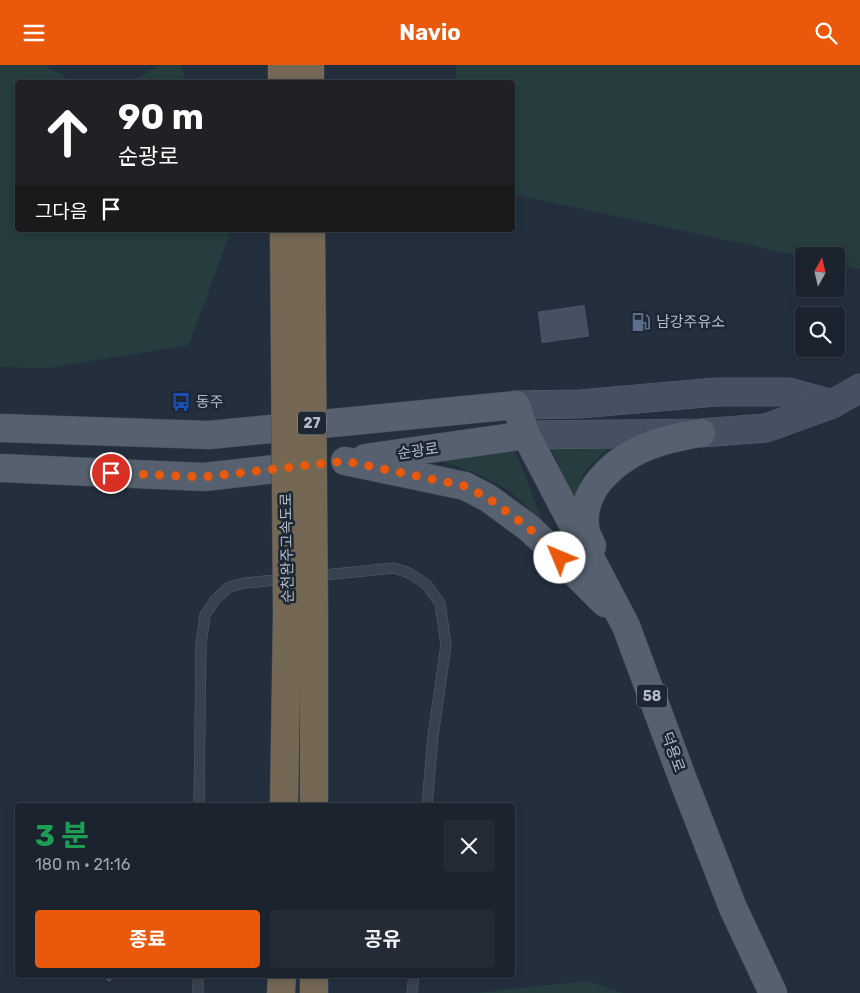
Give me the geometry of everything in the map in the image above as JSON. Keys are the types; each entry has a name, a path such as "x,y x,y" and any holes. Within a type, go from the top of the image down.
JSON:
{"highway":[{"path":"282,65 282,80"},
{"path":"310,65 310,80"},
{"name":"순천완주고속도로","path":"284,232 300,615 314,803"},
{"name":"순천완주고속도로","path":"284,803 300,615 311,232"},
{"path":"282,978 282,993"},
{"path":"314,978 314,993"}],"main road":[{"name":"순광로","path":"0,467 204,477 345,461 526,435 701,433 766,428 832,404 860,388"},
{"path":"0,428 209,435 516,405 580,404 716,392 789,392 832,404"},
{"name":"덕용로","path":"516,405 526,435 626,626 733,908 773,993"},
{"path":"626,626 586,532 588,502 594,486 608,471 636,452 662,441 701,433"},
{"path":"345,461 465,486 488,498 529,528 626,626"}],"lane":[{"path":"199,803 201,644 205,615 215,600 229,587 245,583 394,568 409,573 426,584 440,603 446,645 433,736 427,803"},
{"path":"198,978 198,993"},
{"path":"412,993 414,978"}],"green space":[{"path":"0,65 44,65 70,80 15,80 15,232 230,232 189,345 48,368 0,367"},
{"path":"159,65 181,65 185,80 135,80"},
{"path":"456,65 860,65 860,269 845,266 845,247 795,247 795,255 515,194 515,80 456,80"},
{"path":"622,438 594,461 584,475 580,483 580,512 550,446"},
{"path":"515,450 545,527 519,499 499,485 469,471 426,457"},
{"path":"588,981 623,993 476,993"}],"building":[{"path":"585,304 590,337 541,344 537,311"},
{"path":"102,978 113,978 110,983"}],"place":[{"name":"남강주유소","path":"641,322"},
{"name":"동주","path":"181,402"}],"route":[{"path":"111,473 204,477 345,461 465,486 488,498 529,528 560,558"}]}
